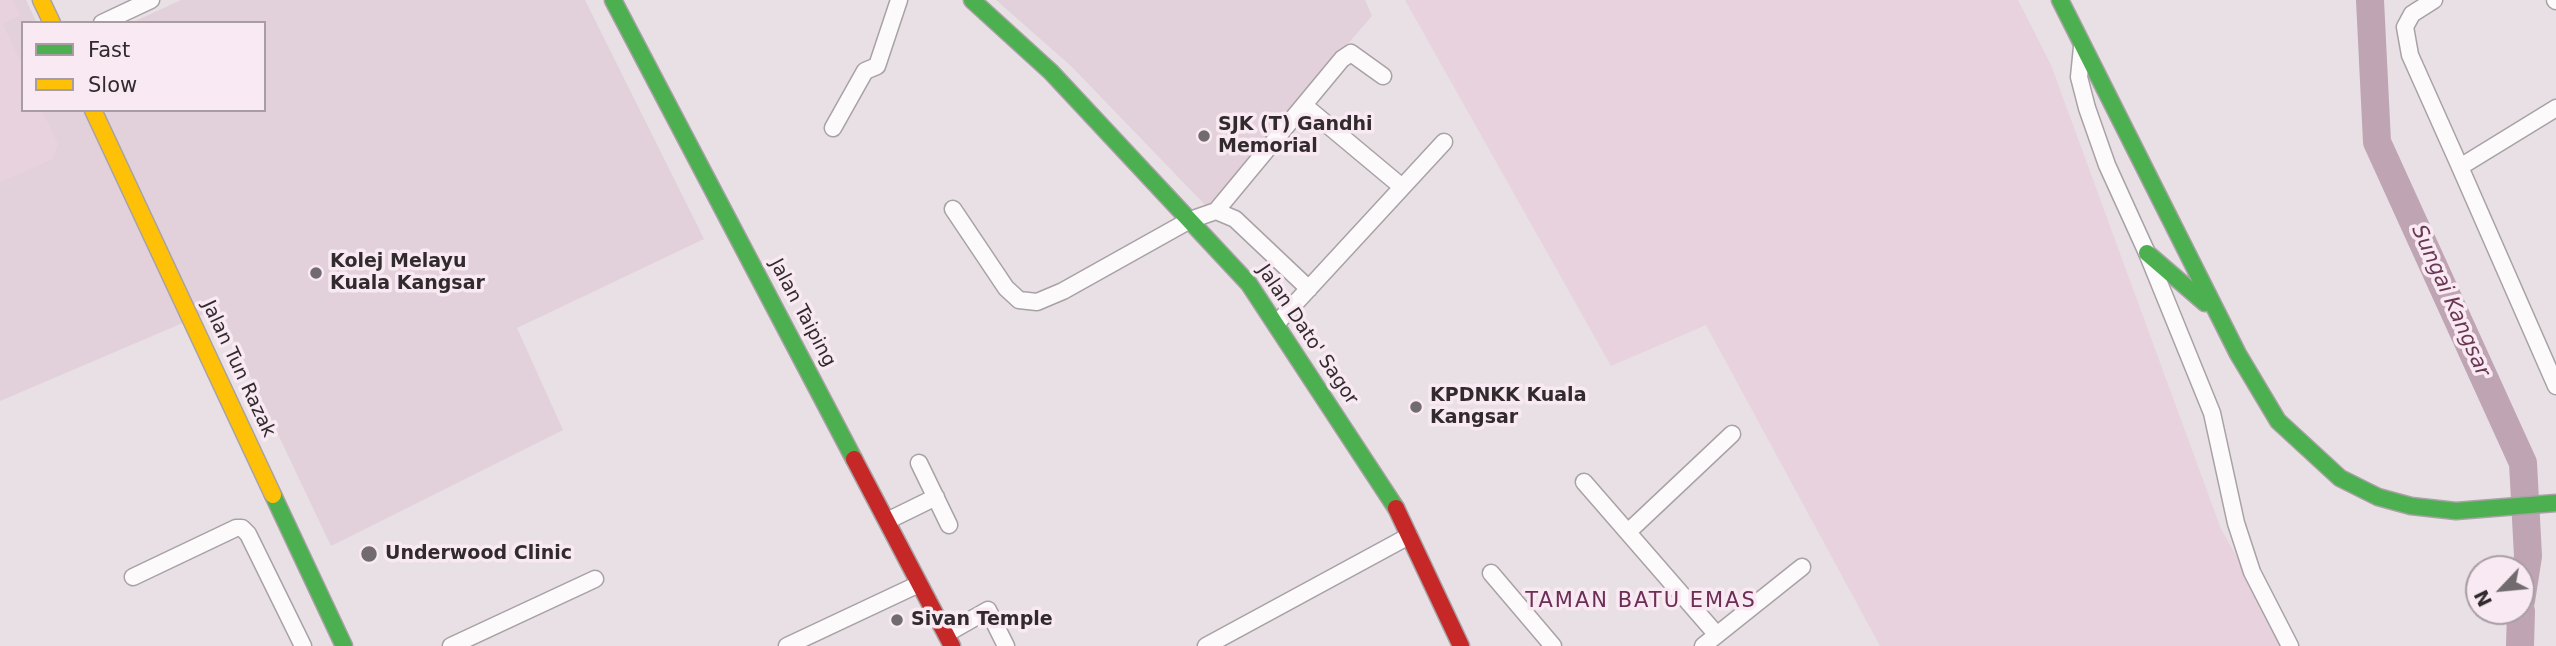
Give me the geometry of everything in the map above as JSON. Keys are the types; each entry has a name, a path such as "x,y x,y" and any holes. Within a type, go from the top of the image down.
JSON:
{"main road":[{"path":"41,0 51,21"},
{"name":"Jalan Taiping","path":"613,0 949,640"},
{"name":"Jalan Dato' Sagor","path":"972,0 1051,72 1249,284 1395,506 1461,646"},
{"path":"2060,0 2215,311 2278,421 2332,471 2378,497 2411,506 2456,511 2556,503"},
{"name":"Jalan Tun Razak","path":"94,112 344,646"},
{"path":"2147,254 2215,311"}],"street":[{"path":"106,21 151,0"},
{"path":"833,128 865,71 877,66 898,0"},
{"path":"2434,0 2412,14 2405,27 2410,55 2556,386"},
{"path":"2082,47 2079,77 2084,101 2107,166 2147,254 2213,414 2236,523 2252,572 2290,646"},
{"path":"953,209 1006,288 1019,300 1037,302 1063,291 1190,220 1216,211 1342,59 1351,52 1383,76"},
{"path":"1304,106 1402,187"},
{"path":"2460,167 2555,110"},
{"path":"1277,323 1444,142"},
{"path":"1216,211 1235,219 1309,289"},
{"path":"1628,533 1732,434"},
{"path":"919,463 949,525"},
{"path":"1584,482 1717,635"},
{"path":"887,521 936,497"},
{"path":"133,577 236,528 242,528 255,546 303,646"},
{"path":"1206,646 1409,536"},
{"path":"1703,646 1802,567"},
{"path":"1491,573 1553,646"},
{"path":"450,646 595,579"},
{"path":"787,646 919,584"},
{"path":"949,640 988,610 1006,646"}],"shaded area":[{"name":"Kolej Melayu Kuala Kangsar","path":"0,0 26,0 36,21 21,21 21,112 266,112 266,21 135,21 181,0 585,0 704,239 517,328 563,430 331,546 218,308 0,401"},
{"path":"0,0 13,0 20,15 3,24 21,63 21,112 43,112 58,144 53,159 0,182"},
{"name":"SJK (T) Gandhi Memorial","path":"996,0 1365,0 1372,16 1207,207 1071,66"},
{"path":"1405,0 2018,0 2051,65 2221,529 2288,646 1880,646 1706,325 1611,366"}],"waterway":[{"name":"Sungai Kangsar","path":"2370,0 2377,142 2523,463 2528,555"},
{"name":"Sungai Kangsar","path":"2520,646 2521,625"}],"traffic: fast":[{"path":"613,0 854,459"},
{"path":"972,0 1051,72 1249,284 1396,508"},
{"path":"2060,0 2238,354 2278,421 2340,478 2378,497 2411,506 2456,511 2556,503"},
{"path":"2147,253 2205,303"},
{"path":"273,495 344,646"}],"traffic: slow":[{"path":"41,0 51,21"},
{"path":"94,112 273,495"}],"traffic: jam":[{"path":"854,459 952,646"},
{"path":"1396,508 1461,646"}],"place":[{"name":"SJK (T) Gandhi Memorial","path":"1204,136"},
{"name":"Kolej Melayu Kuala Kangsar","path":"316,273"},
{"name":"KPDNKK Kuala Kangsar","path":"1416,407"},
{"name":"Underwood Clinic","path":"369,554"},
{"name":"Sivan Temple","path":"897,620"}],"district":[{"name":"TAMAN BATU EMAS","path":"1641,602"}]}
